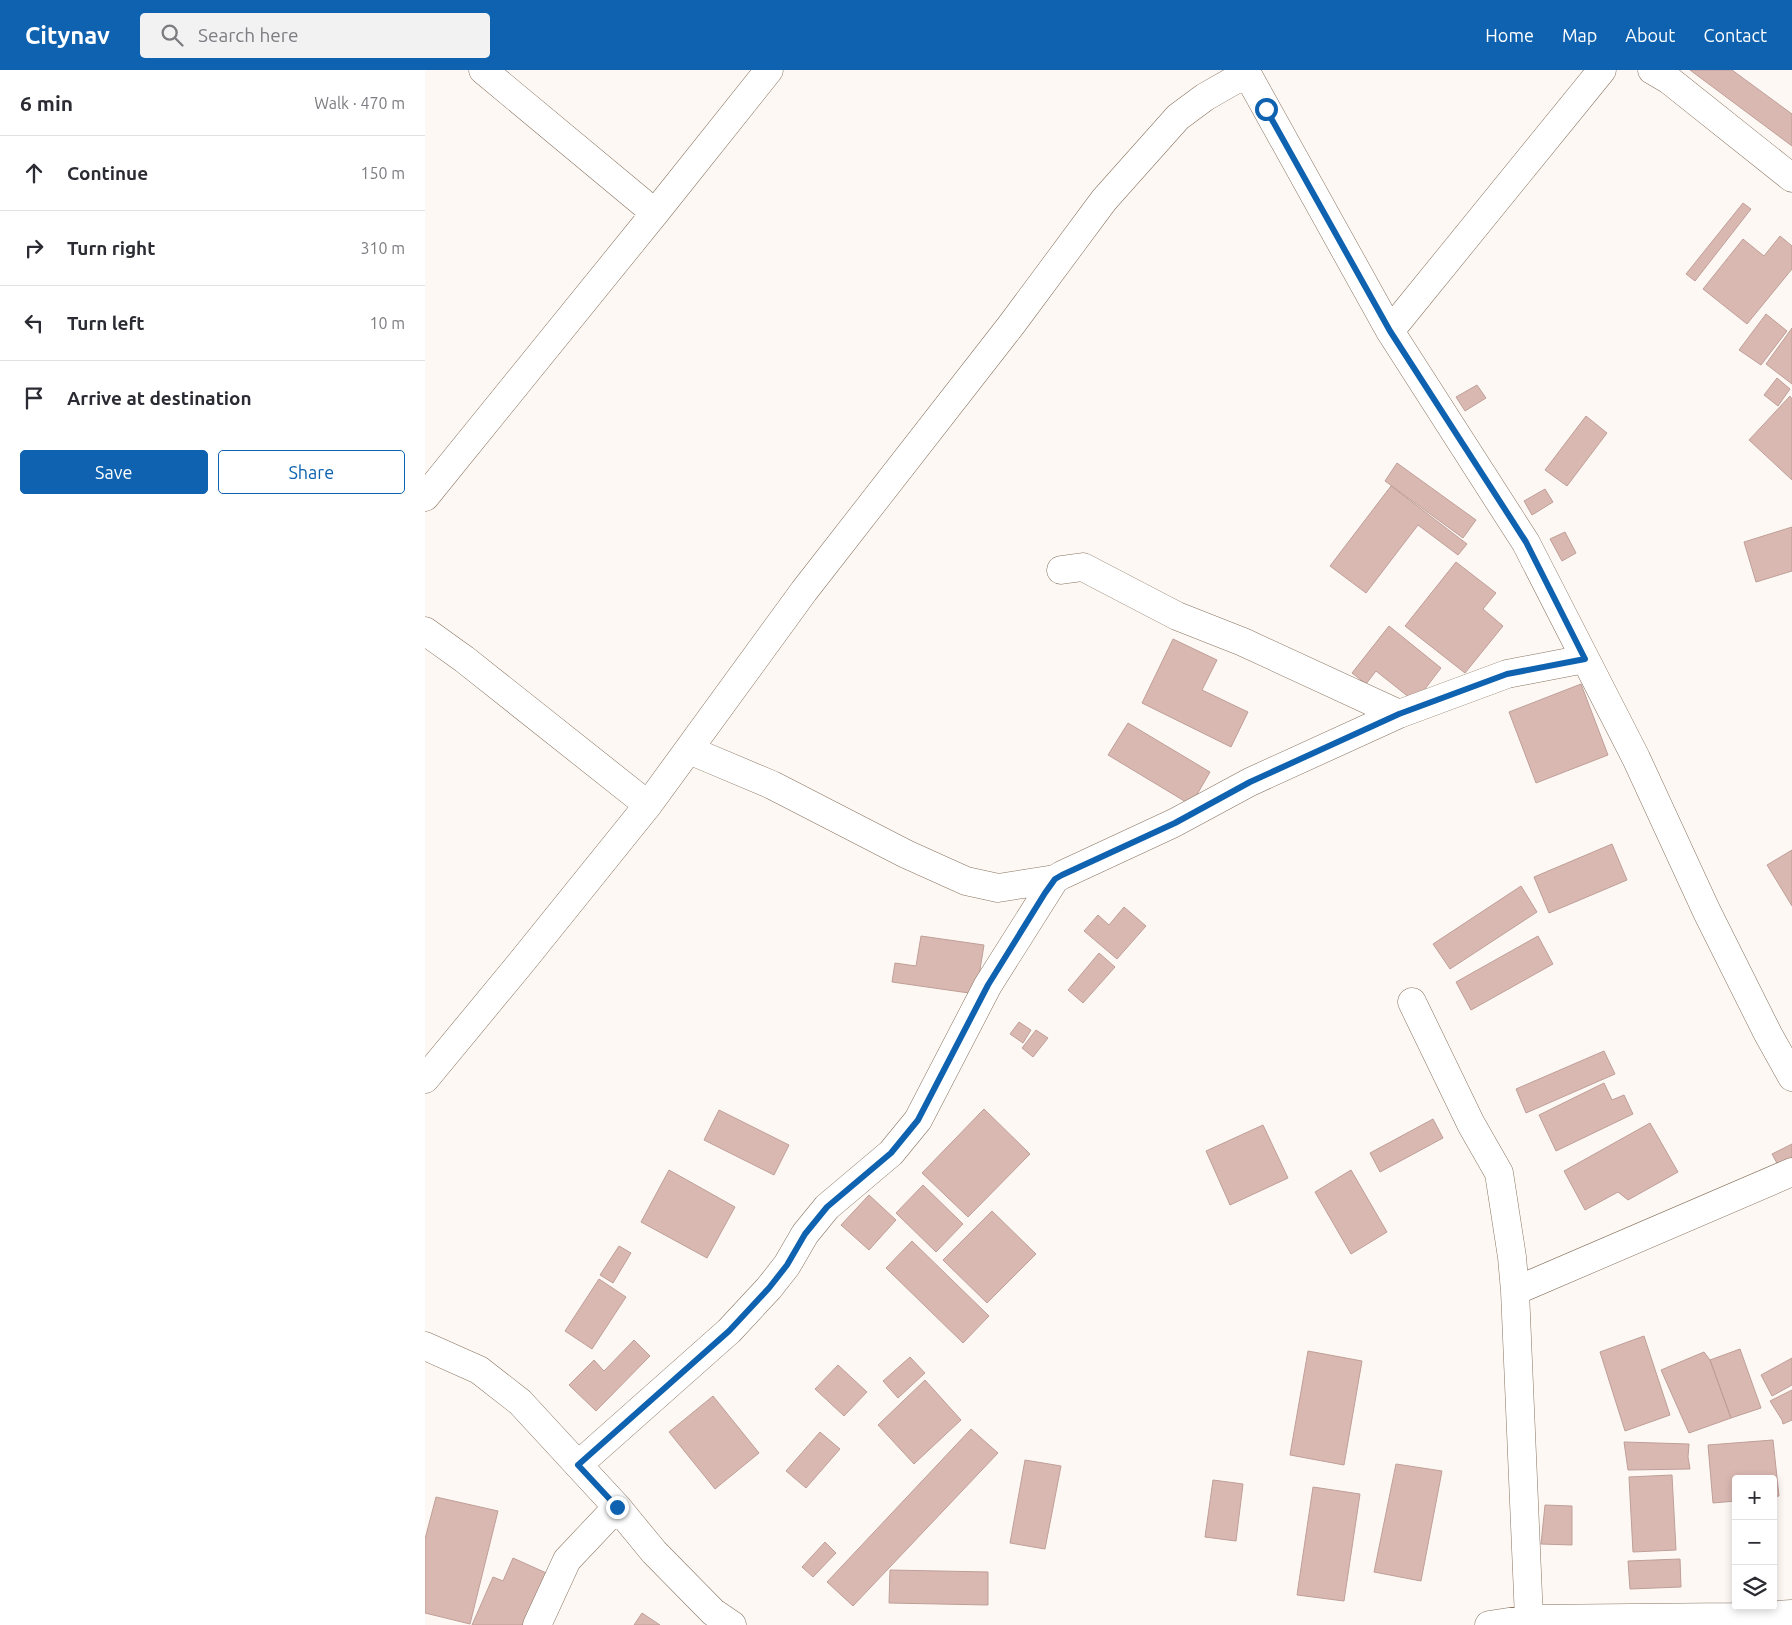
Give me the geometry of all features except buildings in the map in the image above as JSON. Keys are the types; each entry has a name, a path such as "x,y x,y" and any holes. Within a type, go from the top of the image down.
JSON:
{"street":[{"path":"483,70 655,213"},
{"path":"425,497 769,70"},
{"path":"1390,331 1602,70"},
{"path":"1652,70 1669,80 1792,178"},
{"path":"425,1079 648,805 804,591 1012,324 1104,200 1178,116 1246,72 1390,331 1526,542 1636,758 1707,912 1768,1034 1792,1077"},
{"path":"1061,570 1083,567 1177,616 1243,642 1399,714"},
{"path":"425,630 465,659 648,805"},
{"path":"689,750 772,785 906,854 966,881 998,888 1055,879 1175,823 1250,782 1399,714 1507,674 1585,659"},
{"path":"578,1465 729,1331 769,1288 787,1265 805,1234 827,1207 891,1153 918,1120 988,985 1055,879"},
{"path":"1412,1002 1471,1124 1499,1173 1512,1257 1515,1291 1529,1619"},
{"path":"1515,1291 1792,1172"},
{"path":"425,1346 479,1370 519,1402 617,1507 654,1552 713,1612 732,1625"},
{"path":"537,1625 567,1560 617,1507"},
{"path":"1489,1625 1529,1619 1732,1617 1792,1614"}],"route":[{"path":"617,1507 578,1465 729,1331 769,1288 787,1265 805,1234 827,1207 891,1153 918,1120 988,985 1055,879 1175,823 1250,782 1399,714 1507,674 1585,659 1526,542 1390,331 1266,109"}]}
